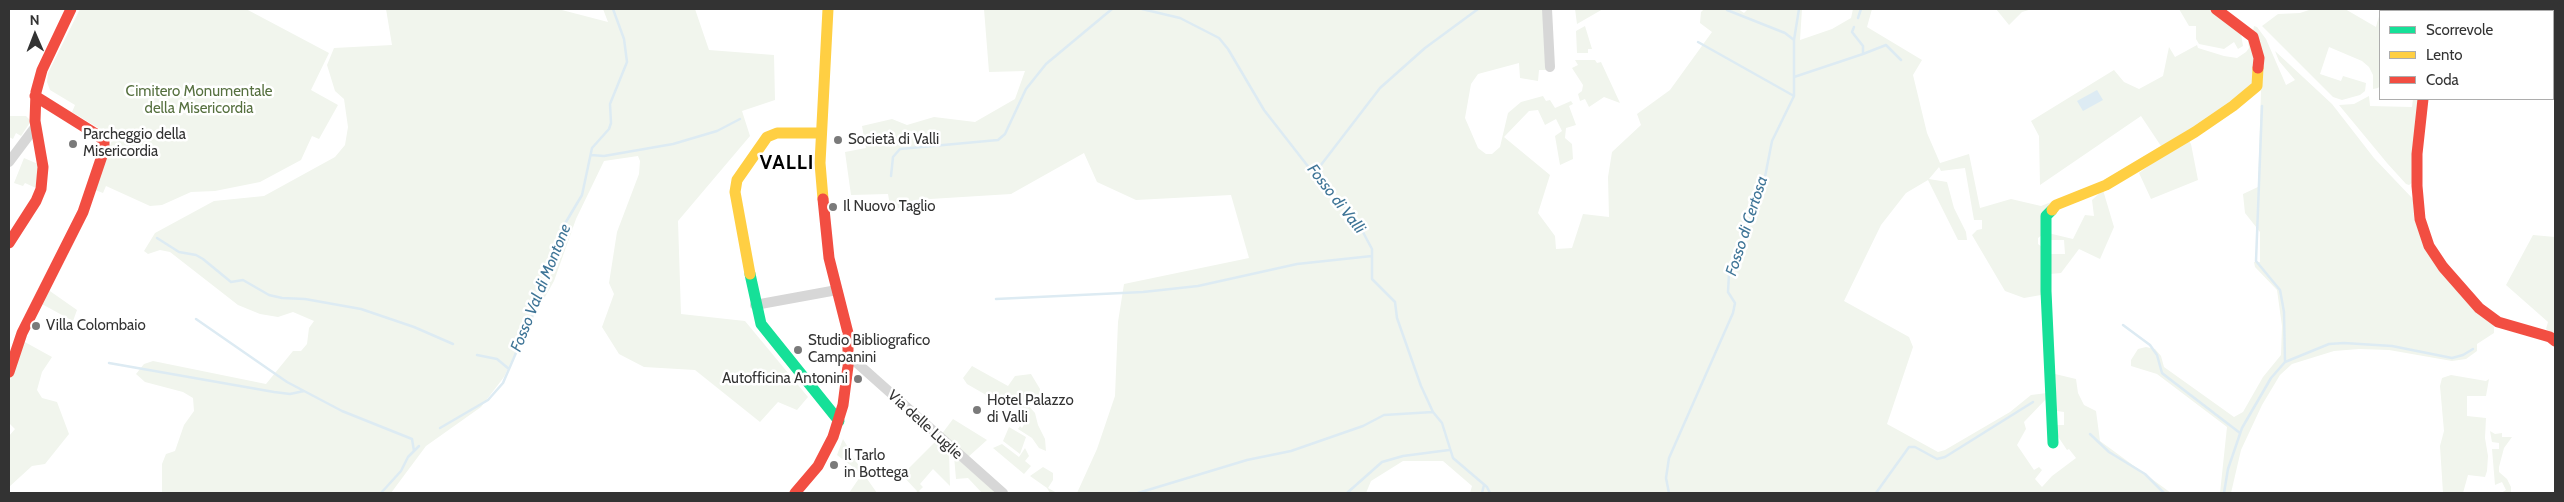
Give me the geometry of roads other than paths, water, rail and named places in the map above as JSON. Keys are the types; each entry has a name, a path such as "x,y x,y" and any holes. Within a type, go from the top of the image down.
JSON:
{"street":[{"path":"9,243 36,202 41,189 43,167 36,126 35,96 42,70 71,9"},
{"path":"795,493 822,459 839,421 848,355 846,324 837,290 824,223 820,163 820,133 828,9"},
{"path":"1547,9 1550,67"},
{"path":"2053,443 2046,271 2046,216 2056,205 2106,185 2195,132 2236,104 2257,86 2258,58 2253,38 2216,9"},
{"path":"9,372 22,333 84,212 104,150 104,142 99,136 35,96"},
{"path":"2423,100 2417,186 2420,219 2430,246 2443,267 2486,313 2498,322 2550,337 2555,341"},
{"path":"9,162 36,126"},
{"path":"820,133 778,133 770,135 765,139 736,183 735,196 755,305 762,327 839,421"},
{"path":"755,305 837,290"},
{"name":"Via delle Luglie","path":"848,355 1003,493"}],"waterway":[{"name":"Fosso Val di Montone","path":"440,428 488,400 503,383 547,281 560,232 582,195 592,148 609,129 611,123 610,104 627,62 624,39 613,9"},
{"path":"891,176 893,157 900,149 998,140 1005,134 1026,89 1046,64 1112,9"},
{"name":"Fosso di Valli","path":"1142,9 1180,18 1219,38 1228,49 1264,110 1314,174 1357,221 1372,249 1372,279 1395,302 1397,318 1421,386 1433,412 1442,423 1453,458 1487,487 1490,493"},
{"path":"1314,174 1380,88 1425,48 1478,9"},
{"name":"Fosso di Certosa","path":"1669,493 1666,478 1669,458 1733,313 1735,303 1728,292 1729,274 1764,182 1772,141 1794,96 1794,40 1799,9"},
{"path":"1858,18 1861,9"},
{"path":"1727,10 1785,33 1794,40"},
{"path":"1794,77 1863,54 1863,46 1852,32 1854,27"},
{"path":"1698,42 1794,96"},
{"path":"1863,54 1886,45 1901,60"},
{"path":"2262,106 2256,261 2280,290 2284,312 2285,362"},
{"path":"591,155 604,156 673,144 717,131 740,119"},
{"path":"157,238 179,252 196,255 203,259 231,282 243,280 269,295 282,298 305,299 361,309 414,327 453,344"},
{"path":"996,299 1143,292 1198,286 1297,264 1372,256"},
{"path":"196,319 287,382 342,411 412,439 414,451"},
{"path":"2123,325 2150,345 2157,355 2162,373 2240,433"},
{"path":"2224,493 2228,469 2242,428 2271,378 2285,362 2329,344 2392,346 2452,358 2463,355 2473,349"},
{"path":"477,355 497,359 509,369"},
{"path":"109,363 274,392 290,394 304,391"},
{"path":"1876,493 1909,447 1915,447 1937,459 1945,457 2033,402"},
{"path":"1138,493 1247,460 1291,451 1363,426 1384,415 1433,412"},
{"path":"2090,434 2109,452 2145,474 2164,493"},
{"name":"Fosso Val di Montone","path":"381,493 401,471 408,457 419,446"},
{"path":"1347,493 1382,462 1403,456 1449,450"},
{"path":"1482,493 1484,485"}],"place":[{"name":"Società di Valli","path":"838,140"},
{"name":"Parcheggio della Misericordia","path":"73,144"},
{"name":"Il Nuovo Taglio","path":"833,207"},
{"name":"Villa Colombaio","path":"36,326"},
{"name":"Studio Bibliografico Campanini","path":"798,350"},
{"name":"Autofficina Antonini","path":"858,379"},
{"name":"Hotel Palazzo di Valli","path":"977,410"},
{"name":"Il Tarlo in Bottega","path":"834,465"}],"district":[{"name":"VALLI","path":"787,163"}],"park label":[{"name":"Cimitero Monumentale della Misericordia","path":"199,100"}]}
